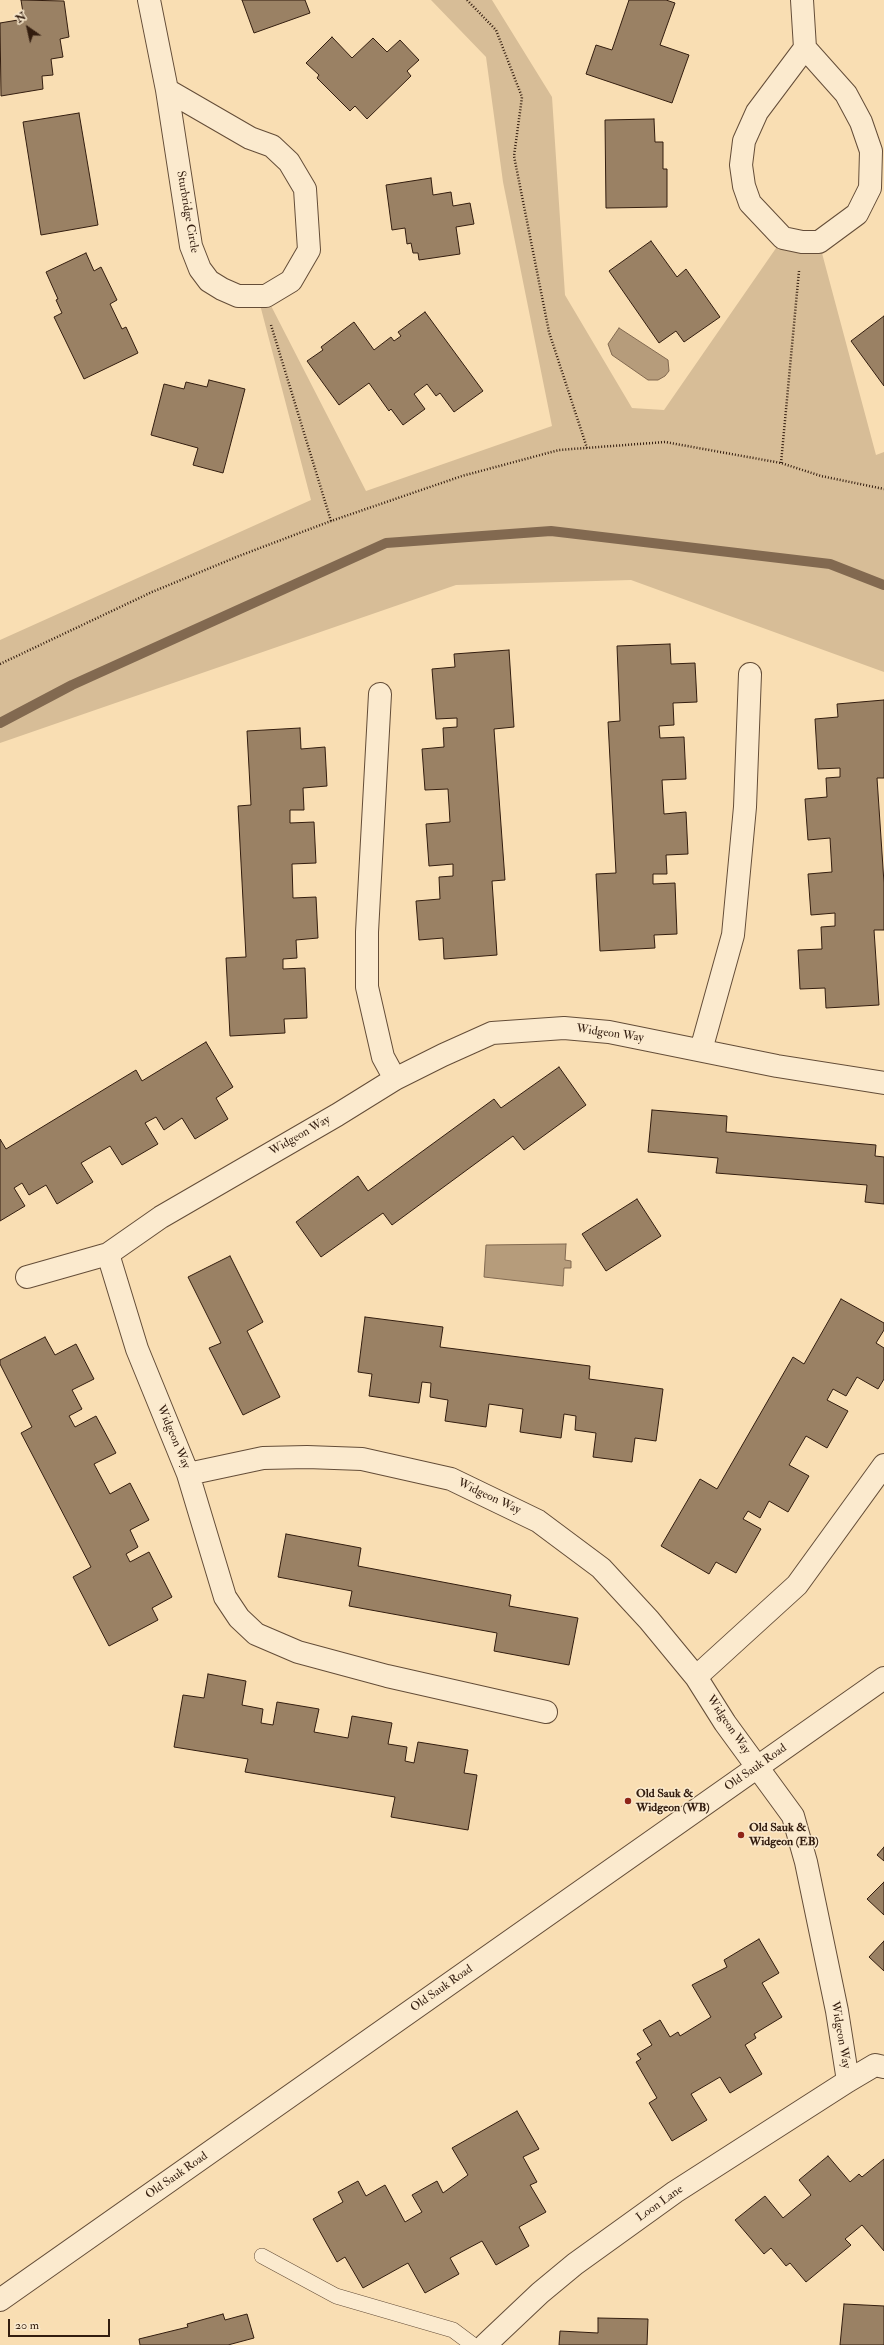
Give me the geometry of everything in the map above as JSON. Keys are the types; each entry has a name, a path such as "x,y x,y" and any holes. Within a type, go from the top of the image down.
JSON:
{"street":[{"name":"Sturbridge Circle","path":"149,0 167,90 191,246 200,269 209,281 222,290 238,296 263,297"},
{"path":"802,0 804,48 757,112 744,141 741,165 744,186 750,203 783,238 802,242 819,242 857,214 870,188 871,151 861,122 846,94 804,48"},
{"path":"167,90 250,138 272,146 289,162 305,189 309,250 291,281 263,297"},
{"path":"701,1050 734,934 745,807 750,674"},
{"path":"380,694 368,932 367,987 383,1057 395,1079"},
{"name":"Widgeon Way","path":"884,1083 777,1066 609,1032 564,1028 492,1034 443,1055 395,1079 161,1217 108,1254 137,1349 188,1474 263,1458 307,1457 362,1459 451,1479 538,1520 601,1568 650,1620 696,1677 793,1816 806,1862 836,2011 848,2081 875,2065 884,2067"},
{"path":"27,1277 108,1254"},
{"path":"696,1677 797,1585 884,1464"},
{"path":"188,1474 225,1597 239,1618 256,1634 305,1654 387,1676 546,1712"},
{"name":"Old Sauk Road","path":"0,2300 884,1678"},
{"name":"Loon Lane","path":"485,2345 575,2264 675,2192 848,2081"}],"lane":[{"path":"262,2256 336,2296 453,2330 473,2345"}],"path":[{"path":"467,0 496,30 522,97 514,156 549,332 587,448"},
{"path":"781,463 802,242"},
{"path":"263,297 332,521"},
{"path":"0,664 152,592 332,521 462,476 560,450 665,442 781,463 821,476 884,488"}],"shaded area":[{"path":"431,0 492,0 552,97 565,295 632,408 664,410 783,238 819,242 876,455 884,452 884,672 631,580 456,585 0,743 0,640 311,500 258,297 266,296 366,491 552,426 503,182 486,57"},
{"path":"619,328 668,360 669,371 665,376 658,380 648,380 612,355 608,344"},
{"path":"566,1244 565,1260 571,1261 571,1268 564,1268 563,1286 484,1277 486,1245"}],"building":[{"path":"21,0 64,1 69,37 60,39 63,57 51,59 53,75 42,76 43,89 1,96 0,23 24,19"},
{"path":"242,0 305,0 310,13 254,33"},
{"path":"629,0 666,0 675,3 660,45 689,55 672,103 586,74 596,45 612,50"},
{"path":"332,37 352,58 373,38 387,52 400,40 419,60 407,71 411,76 367,119 355,106 350,111 317,78 319,75 306,63"},
{"path":"79,113 98,225 41,235 23,122"},
{"path":"654,119 655,142 663,142 663,169 667,169 667,207 606,208 605,120"},
{"path":"431,178 433,195 451,192 453,206 470,203 474,224 456,227 460,254 419,260 418,253 413,253 411,243 407,244 405,228 392,230 386,185"},
{"path":"651,241 677,277 686,269 720,317 684,342 676,331 659,343 609,271"},
{"path":"86,253 94,271 101,267 117,300 110,304 122,329 126,327 138,353 84,379 54,317 62,313 56,300 58,299 46,272"},
{"path":"425,312 483,391 454,412 440,393 436,396 427,384 414,394 425,409 403,425 391,409 389,411 369,383 339,405 307,361 323,350 321,347 354,322 374,350 391,337 394,341 401,336 398,332"},
{"path":"884,316 884,386 851,341"},
{"path":"209,380 245,389 223,473 193,465 198,448 151,435 164,384 184,389 186,382 207,387"},
{"path":"670,644 671,664 695,663 697,702 673,703 674,725 659,726 660,738 684,737 686,779 662,780 664,814 686,812 688,854 666,855 667,874 653,874 653,884 675,883 677,934 654,935 655,948 600,951 596,874 616,873 608,722 620,721 617,646"},
{"path":"509,650 514,727 494,729 505,880 492,881 497,955 444,959 443,938 419,940 416,901 440,899 439,877 453,876 453,864 429,866 426,824 450,822 448,789 425,790 422,749 444,747 443,728 457,727 457,718 436,719 432,669 455,667 454,654"},
{"path":"884,700 884,778 877,778 884,883 884,930 874,930 879,1005 826,1008 825,988 800,989 798,950 822,949 821,927 835,926 835,913 811,915 808,874 832,872 830,838 808,840 805,799 827,797 826,778 840,777 840,768 818,769 815,719 838,717 837,704"},
{"path":"300,728 301,749 325,747 327,786 303,788 304,810 290,810 290,823 314,822 316,863 292,864 293,898 316,897 318,938 296,940 297,958 283,959 283,969 305,968 307,1018 284,1019 285,1033 230,1036 226,958 246,957 238,806 251,805 247,731"},
{"path":"206,1042 233,1087 216,1098 228,1119 195,1139 182,1118 164,1130 156,1117 145,1123 158,1144 122,1165 110,1146 81,1163 93,1182 57,1204 46,1185 29,1195 22,1183 14,1188 25,1206 0,1221 0,1139 6,1149 136,1070 142,1081"},
{"path":"559,1067 586,1105 524,1150 513,1136 392,1225 383,1213 321,1257 296,1222 358,1176 368,1191 494,1099 501,1108"},
{"path":"652,1110 727,1116 726,1132 876,1145 875,1156 884,1157 884,1204 865,1202 867,1185 716,1173 718,1158 648,1152"},
{"path":"637,1199 661,1236 606,1271 582,1234"},
{"path":"230,1256 263,1322 247,1331 280,1397 243,1415 209,1348 221,1343 188,1277"},
{"path":"841,1299 884,1323 884,1330 876,1343 884,1348 884,1379 878,1389 857,1377 846,1396 833,1389 827,1400 848,1411 827,1448 806,1436 789,1465 809,1476 788,1512 769,1501 760,1518 748,1511 743,1519 761,1529 736,1573 716,1562 709,1574 661,1546 700,1479 717,1489 793,1357 804,1364"},
{"path":"365,1317 443,1327 440,1347 590,1366 589,1379 663,1389 656,1441 635,1438 632,1462 593,1457 596,1433 575,1430 576,1416 564,1414 561,1438 520,1432 523,1409 489,1404 486,1427 445,1421 448,1400 430,1397 431,1383 422,1382 419,1403 369,1396 372,1374 358,1372"},
{"path":"45,1337 55,1355 76,1344 94,1379 72,1390 82,1409 69,1416 75,1427 96,1416 116,1453 94,1464 110,1494 130,1483 149,1520 130,1530 138,1547 126,1554 130,1562 149,1552 172,1597 152,1608 158,1620 109,1646 73,1577 91,1567 21,1433 32,1427 0,1364 0,1360"},
{"path":"286,1534 361,1548 358,1566 511,1595 509,1606 578,1618 569,1665 494,1651 497,1633 349,1606 352,1591 278,1577"},
{"path":"208,1674 246,1681 242,1705 263,1709 261,1723 273,1725 277,1702 319,1709 314,1732 348,1738 352,1716 392,1723 388,1744 407,1747 405,1761 414,1763 418,1742 468,1750 464,1773 477,1775 468,1830 391,1817 395,1797 245,1772 248,1759 174,1747 183,1695 204,1698"},
{"path":"884,1847 884,1861 877,1855"},
{"path":"884,1882 884,1915 867,1899"},
{"path":"759,1939 779,1973 762,1983 782,2017 754,2034 756,2038 745,2045 762,2074 730,2093 720,2077 691,2094 707,2120 672,2141 649,2103 657,2098 636,2062 641,2059 637,2054 652,2045 643,2030 660,2020 670,2037 678,2032 680,2036 711,2017 692,1985 727,1967 724,1960"},
{"path":"884,1941 884,1971 869,1957"},
{"path":"517,2111 539,2149 523,2157 537,2182 530,2185 546,2212 519,2227 529,2246 496,2265 482,2241 450,2258 459,2274 425,2293 408,2263 363,2288 345,2257 337,2262 313,2219 343,2202 338,2192 358,2181 366,2196 385,2185 405,2222 422,2212 412,2195 437,2181 443,2193 468,2175 452,2148"},
{"path":"828,2156 850,2182 859,2174 862,2177 884,2159 884,2251 862,2225 845,2239 851,2245 806,2282 790,2263 786,2266 771,2248 764,2254 735,2220 765,2196 783,2218 811,2195 799,2180"},
{"path":"844,2304 884,2306 884,2345 840,2345"},
{"path":"223,2314 225,2320 247,2314 254,2338 228,2345 140,2345 139,2339 188,2327 187,2324"},
{"path":"598,2318 648,2319 647,2345 559,2345 560,2331 598,2333"}],"waterway":[{"path":"0,723 72,685 386,543 551,531 830,564 884,585"}],"place":[{"name":"Old Sauk & Widgeon (WB)","path":"628,1801"},
{"name":"Old Sauk & Widgeon (EB)","path":"741,1835"}]}
